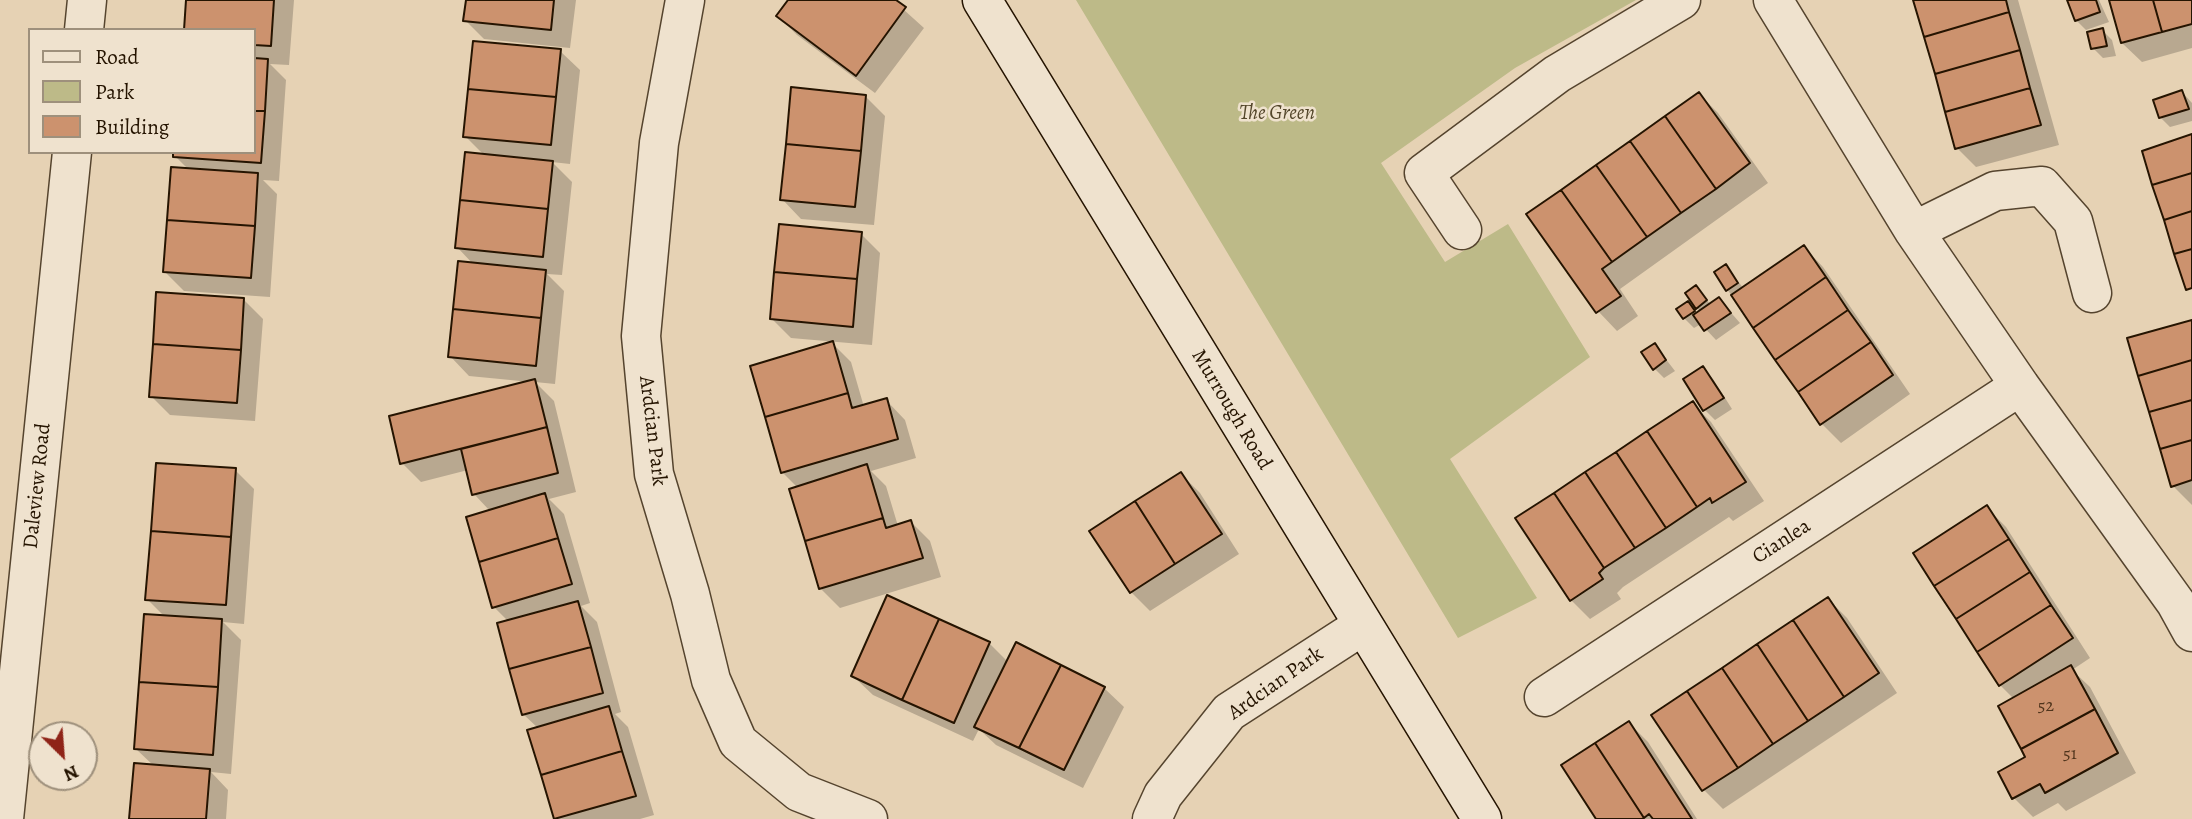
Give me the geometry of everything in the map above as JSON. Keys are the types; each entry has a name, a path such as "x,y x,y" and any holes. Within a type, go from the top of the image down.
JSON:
{"street":[{"path":"84,28 87,0"},
{"name":"Ardcian Park","path":"685,0 659,143 641,336 654,474 690,594 711,680 738,742 799,792 868,819"},
{"name":"Murrough Road","path":"982,0 1482,819"},
{"path":"1462,230 1424,173 1557,74 1681,0"},
{"path":"1773,0 1914,231 2020,386 2187,611"},
{"name":"Daleview Road","path":"5,819 72,154"},
{"path":"1914,231 1995,191 2042,186 2073,221 2092,293"},
{"name":"Cianlea","path":"1544,697 2020,386"},
{"name":"Ardcian Park","path":"1152,819 1163,795 1229,712 1362,626"}],"green space":[{"name":"The Green","path":"1076,0 1636,0 1515,68 1381,163 1445,262 1508,224 1590,357 1450,459 1537,598 1458,638"}],"building":[{"path":"186,0 274,0 271,46 256,45 256,28 184,28"},
{"path":"466,0 554,0 551,30 463,21"},
{"path":"788,0 896,0 906,7 856,76 776,16"},
{"path":"1913,0 2006,0 2009,12 1924,37"},
{"path":"2067,0 2096,0 2100,12 2075,21"},
{"path":"2109,0 2153,0 2162,32 2121,43"},
{"path":"2153,0 2192,0 2192,24 2162,32"},
{"path":"2009,12 2020,50 1935,74 1924,37"},
{"path":"2103,28 2107,46 2091,49 2087,32"},
{"path":"473,41 561,49 556,97 468,89"},
{"path":"2020,50 2030,88 1945,112 1935,74"},
{"path":"256,58 268,59 265,111 256,111"},
{"path":"791,87 866,95 861,151 786,144"},
{"path":"2030,88 2041,125 1955,149 1945,112"},
{"path":"468,89 556,97 551,145 463,137"},
{"path":"2182,90 2189,109 2159,118 2153,100"},
{"path":"1699,92 1750,163 1716,189 1665,116"},
{"path":"256,111 265,111 261,163 173,157 173,154 256,154"},
{"path":"1665,116 1716,189 1681,213 1630,141"},
{"path":"2192,134 2192,173 2152,185 2142,151"},
{"path":"1630,141 1681,213 1647,237 1596,165"},
{"path":"786,144 861,151 855,207 780,200"},
{"path":"465,152 553,161 548,209 460,200"},
{"path":"1596,165 1647,237 1612,262 1561,190"},
{"path":"171,167 258,173 255,226 167,220"},
{"path":"2192,173 2192,211 2164,220 2152,185"},
{"path":"1561,190 1612,262 1602,269 1621,296 1596,313 1526,214"},
{"path":"460,200 548,209 543,257 455,248"},
{"path":"2192,211 2192,249 2174,254 2164,220"},
{"path":"167,220 255,226 251,278 163,272"},
{"path":"779,224 862,232 857,279 774,272"},
{"path":"1804,245 1826,277 1753,328 1731,295"},
{"path":"2192,249 2192,288 2186,290 2174,254"},
{"path":"458,261 546,270 541,318 453,309"},
{"path":"1726,264 1738,283 1726,291 1714,272"},
{"path":"774,272 857,279 853,327 770,319"},
{"path":"1826,277 1848,310 1775,360 1753,328"},
{"path":"1696,285 1707,300 1696,309 1685,293"},
{"path":"156,292 244,298 241,350 153,344"},
{"path":"1719,297 1731,313 1704,331 1693,315"},
{"path":"1688,301 1695,311 1683,319 1676,309"},
{"path":"453,309 541,318 536,366 448,357"},
{"path":"1848,310 1871,342 1798,392 1775,360"},
{"path":"2192,320 2192,360 2138,376 2127,338"},
{"path":"833,341 848,393 765,417 750,366"},
{"path":"1871,342 1893,375 1820,425 1798,392"},
{"path":"1655,343 1666,360 1653,370 1641,352"},
{"path":"153,344 241,350 237,403 149,397"},
{"path":"2192,360 2192,400 2149,412 2138,376"},
{"path":"1703,366 1724,398 1703,411 1683,379"},
{"path":"535,379 547,427 400,464 389,416"},
{"path":"848,393 852,408 887,398 898,439 781,473 765,417"},
{"path":"2192,400 2192,440 2160,449 2149,412"},
{"path":"1693,401 1746,482 1712,503 1710,498 1697,507 1647,431"},
{"path":"547,427 558,473 472,495 461,449"},
{"path":"1647,431 1697,507 1666,528 1616,452"},
{"path":"2192,440 2192,480 2171,487 2160,449"},
{"path":"1616,452 1666,528 1635,548 1585,472"},
{"path":"156,463 236,468 231,537 151,531"},
{"path":"867,464 883,518 805,541 789,489"},
{"path":"1181,472 1222,534 1175,564 1135,501"},
{"path":"1585,472 1635,548 1604,568 1554,493"},
{"path":"545,493 558,538 479,562 466,517"},
{"path":"1554,493 1604,568 1599,573 1603,579 1570,601 1515,518"},
{"path":"1135,501 1175,564 1130,593 1089,531"},
{"path":"1987,505 2009,539 1934,586 1913,553"},
{"path":"883,518 886,528 911,520 923,558 819,589 805,541"},
{"path":"151,531 231,537 226,605 145,600"},
{"path":"558,538 572,584 492,608 479,562"},
{"path":"2009,539 2030,572 1956,619 1934,586"},
{"path":"2030,572 2051,605 1977,652 1956,619"},
{"path":"887,595 939,619 902,700 851,676"},
{"path":"1828,597 1879,673 1844,697 1793,620"},
{"path":"578,601 591,647 509,669 497,623"},
{"path":"2051,605 2073,638 1999,686 1977,652"},
{"path":"144,614 222,619 218,687 139,682"},
{"path":"939,619 990,642 954,723 902,700"},
{"path":"1793,620 1844,697 1808,721 1757,644"},
{"path":"1016,642 1061,665 1019,748 974,727"},
{"path":"1757,644 1808,721 1773,744 1722,668"},
{"path":"591,647 603,693 522,715 509,669"},
{"path":"1061,665 1105,687 1064,770 1019,748"},
{"path":"2071,665 2095,709 2021,749 1998,706"},
{"path":"1722,668 1773,744 1738,768 1687,691"},
{"path":"139,682 218,687 213,755 134,749"},
{"path":"1687,691 1738,768 1702,791 1651,715"},
{"path":"609,706 622,751 541,775 527,730"},
{"path":"2095,709 2118,753 2045,793 2040,784 2012,799 1998,772 2025,757 2021,749"},
{"path":"1629,721 1692,819 1653,819 1649,814 1644,818 1595,743"},
{"path":"1595,743 1644,818 1596,819 1561,765"},
{"path":"622,751 636,796 554,819 541,775"},
{"path":"134,763 210,769 206,819 129,819"}]}
